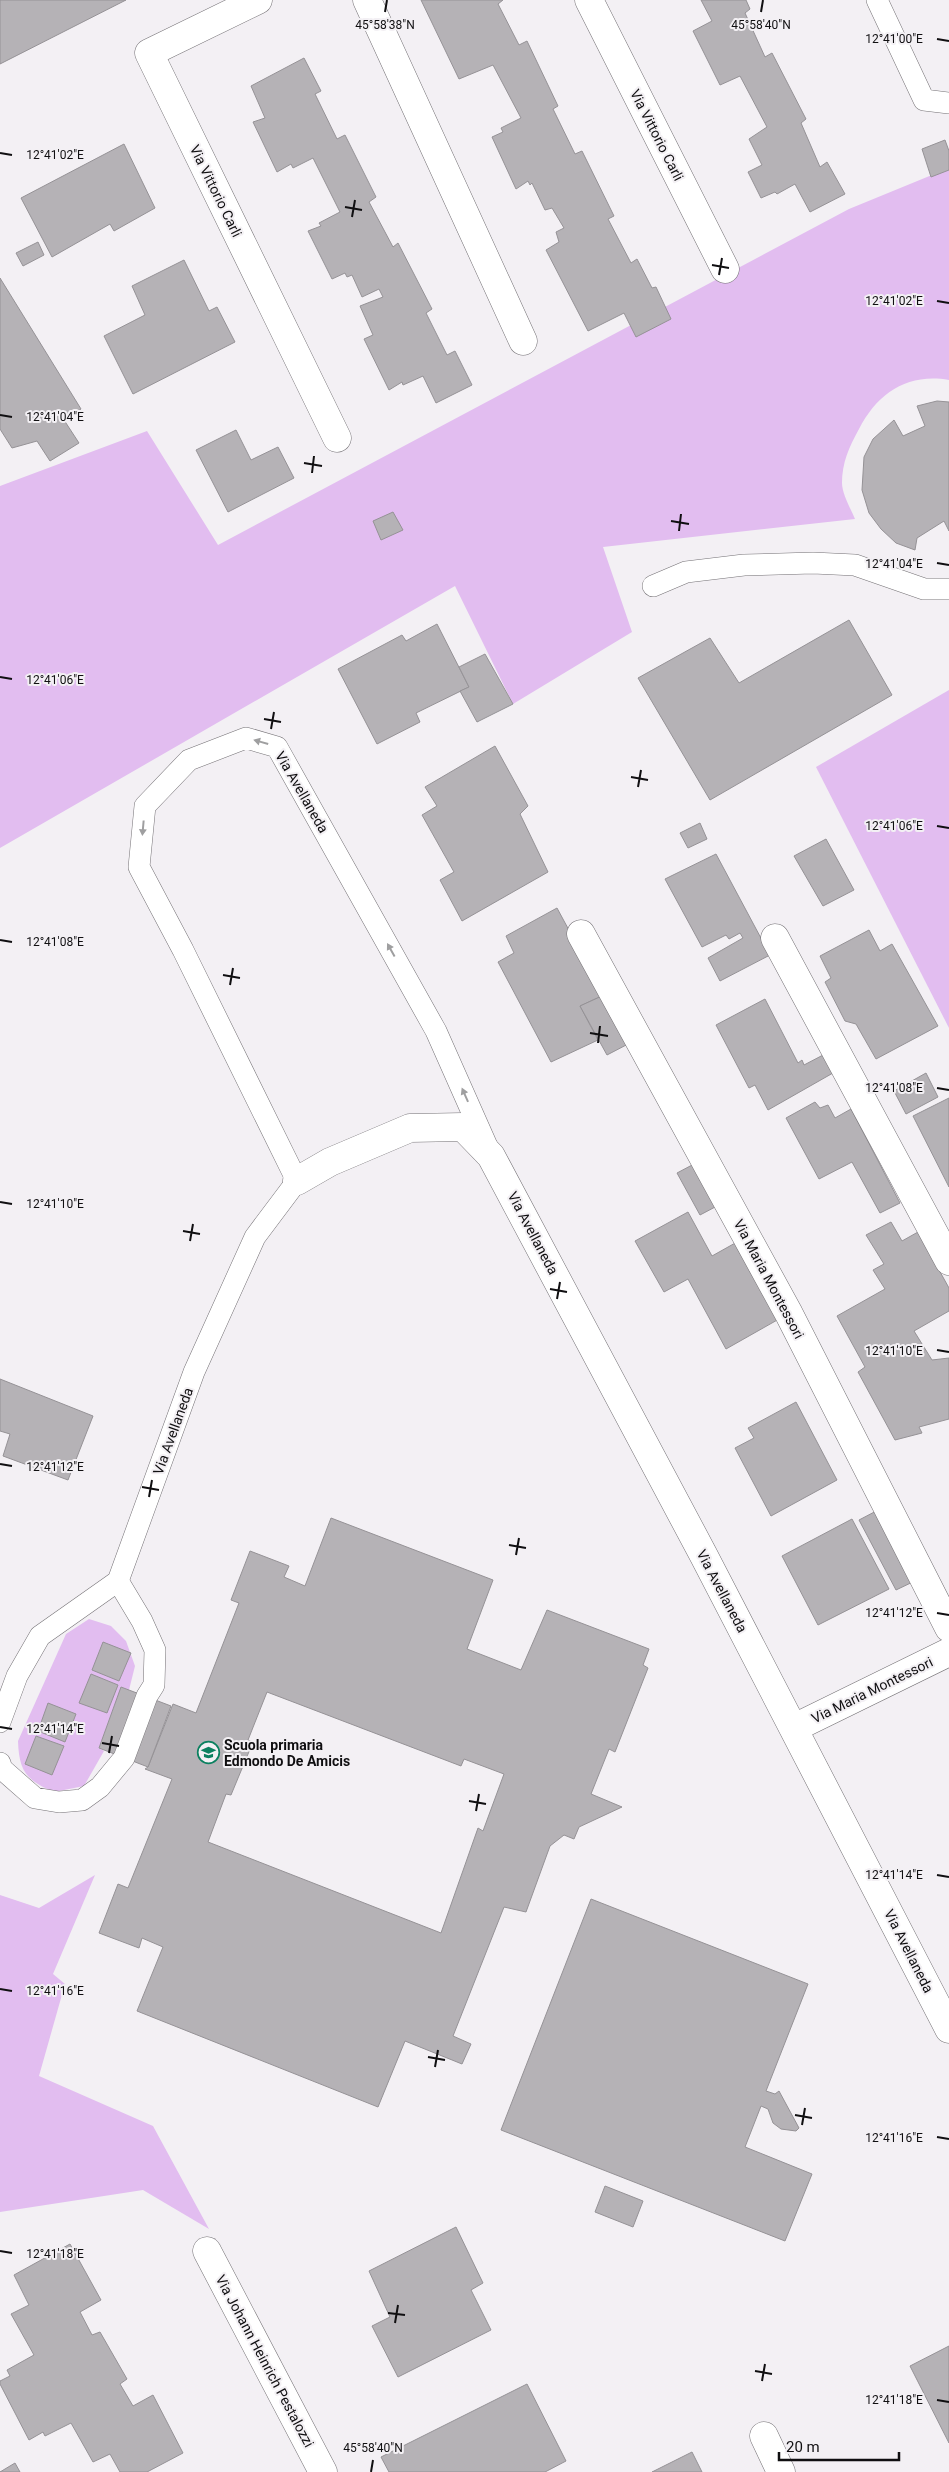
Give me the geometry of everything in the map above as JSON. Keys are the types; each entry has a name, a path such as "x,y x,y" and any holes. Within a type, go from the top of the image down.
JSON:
{"street":[{"name":"Via Vittorio Carli","path":"258,0 149,53 337,438"},
{"path":"366,0 523,341"},
{"name":"Via Vittorio Carli","path":"589,0 725,270"},
{"name":"Via Maria Montessori","path":"581,934 788,1314 949,1628"},
{"path":"775,938 949,1261"},
{"name":"Via Avellaneda","path":"297,1182 330,1162 410,1128 463,1127 491,1156 794,1728 949,2029"},
{"name":"Via Maria Montessori","path":"794,1728 949,1652"},
{"name":"Via Johann Heinrich Pestalozzi","path":"207,2251 324,2472"},
{"path":"764,2436 781,2472"}],"lane":[{"path":"877,0 924,100 949,102"},
{"path":"652,586 686,572 744,565 813,563 855,565 924,589 949,589"},
{"name":"Via Avellaneda","path":"118,1581 194,1372 255,1237 297,1182 183,950 139,867 145,806 189,760 246,738 277,747 436,1031 491,1156"},
{"path":"0,1722 16,1676 40,1636 118,1581 142,1621 155,1650 154,1685 147,1696 124,1758 100,1787 82,1800 59,1802 35,1798 2,1770 0,1763"}],"shaded area":[{"path":"949,168 949,380 920,380 895,388 875,405 867,416 849,449 842,476 843,492 855,519 603,547 632,632 513,704 455,586 0,848 0,486 147,431 218,545 849,209"},
{"path":"949,690 949,1028 816,767"},
{"path":"89,1619 111,1626 126,1641 135,1666 129,1690 121,1688 99,1748 104,1751 84,1786 54,1792 44,1788 26,1773 20,1760 18,1741 66,1634"},
{"path":"95,1875 53,1974 65,1984 39,2076 153,2126 209,2229 143,2190 0,2212 0,1895 39,1908"}],"building":[{"path":"0,0 126,0 0,64"},
{"path":"421,0 503,0 498,4 519,45 527,41 558,106 553,109 575,154 582,151 614,216 608,219 631,263 637,259 652,288 656,287 671,319 636,337 624,313 588,331 546,250 559,242 556,232 564,228 552,208 545,210 532,183 530,185 528,181 516,189 492,137 503,132 501,128 521,118 493,65 459,79"},
{"path":"701,0 746,0 750,9 745,13 765,57 772,53 806,119 801,123 820,167 827,162 845,194 810,212 795,184 777,194 775,192 761,198 748,172 762,165 749,139 767,127 740,76 720,85 693,31 712,21"},
{"path":"304,58 321,91 315,94 337,139 345,135 376,197 369,202 393,247 398,243 432,309 426,313 447,355 455,351 472,385 436,403 423,376 403,385 402,382 389,390 364,339 373,335 360,306 383,297 379,289 362,297 352,275 347,277 345,273 332,279 308,231 321,226 319,223 340,212 313,158 293,168 291,164 277,172 253,122 265,118 251,86"},
{"path":"945,140 949,151 949,170 931,177 922,149"},
{"path":"124,144 155,208 114,231 110,224 52,257 21,198"},
{"path":"38,242 44,255 23,266 16,253"},
{"path":"184,260 209,311 217,307 235,342 133,394 104,336 145,315 132,286"},
{"path":"0,278 81,409 64,420 79,443 50,461 37,441 12,448 0,429"},
{"path":"937,401 949,402 949,531 944,521 917,538 915,550 896,543 881,529 869,513 862,490 864,457 873,439 894,420 903,436 925,426 917,406"},
{"path":"236,430 251,460 278,447 294,478 228,512 196,450"},
{"path":"393,512 403,530 381,540 373,521"},
{"path":"849,620 892,695 710,800 638,678 710,638 739,683"},
{"path":"437,624 469,687 416,713 420,722 377,744 338,669 402,635 406,641"},
{"path":"485,654 513,704 477,722 460,691 469,687 459,667"},
{"path":"495,746 528,806 520,814 548,872 462,921 440,880 454,872 422,815 437,806 425,787"},
{"path":"700,823 707,839 688,848 680,833"},
{"path":"826,839 854,890 823,906 794,856"},
{"path":"716,854 770,955 720,981 708,958 743,938 740,933 729,939 726,935 702,947 665,879"},
{"path":"557,908 604,995 580,1006 598,1040 551,1062 498,962 514,953 506,936"},
{"path":"869,930 880,951 892,944 938,1026 876,1059 856,1024 845,1021 825,982 831,978 820,956"},
{"path":"604,995 630,1043 607,1055 580,1006"},
{"path":"765,999 798,1063 802,1060 804,1065 825,1054 833,1073 768,1110 755,1085 749,1088 716,1025"},
{"path":"926,1073 938,1097 906,1114 894,1091"},
{"path":"949,1098 949,1187 913,1116"},
{"path":"815,1102 820,1108 828,1105 835,1118 851,1109 900,1203 880,1213 852,1162 819,1179 786,1118"},
{"path":"694,1164 717,1206 700,1215 677,1173"},
{"path":"688,1212 712,1256 737,1242 779,1319 726,1349 688,1279 664,1292 635,1241"},
{"path":"891,1222 902,1241 918,1232 949,1288 949,1311 914,1331 932,1360 949,1358 949,1419 919,1427 922,1433 895,1440 858,1372 865,1367 837,1316 885,1289 873,1270 884,1264 866,1235"},
{"path":"0,1379 93,1416 68,1480 3,1456 10,1434 0,1431"},
{"path":"796,1402 837,1480 771,1516 735,1448 754,1438 748,1428"},
{"path":"882,1508 919,1579 896,1590 859,1520"},
{"path":"331,1518 493,1580 467,1649 521,1670 547,1610 649,1649 643,1665 648,1668 615,1752 609,1749 591,1794 622,1807 579,1827 574,1839 564,1835 550,1846 526,1912 504,1907 453,2036 471,2044 462,2064 405,2041 378,2107 137,2011 163,1947 142,1938 139,1948 99,1933 118,1884 128,1888 172,1779 145,1769 148,1767 173,1704 196,1713 239,1603 231,1600 250,1551 289,1566 284,1577 305,1586","holes":["267,1692 461,1766 464,1759 504,1774 483,1831 478,1828 441,1933 208,1842 226,1794 231,1795 253,1742 248,1740"]},
{"path":"852,1519 889,1589 818,1625 782,1556"},
{"path":"103,1642 131,1653 119,1681 92,1670"},
{"path":"91,1674 118,1685 107,1713 79,1703"},
{"path":"121,1687 171,1706 148,1767 99,1748"},
{"path":"48,1703 76,1714 65,1742 38,1731"},
{"path":"36,1736 64,1746 52,1775 25,1764"},
{"path":"591,1899 808,1984 766,2091 775,2094 779,2091 799,2128 796,2131 781,2129 773,2123 768,2109 761,2106 745,2147 812,2174 785,2241 501,2130"},
{"path":"605,2186 643,2201 633,2227 595,2212"},
{"path":"456,2227 483,2283 471,2290 491,2330 398,2377 372,2326 390,2317 369,2271"},
{"path":"70,2244 101,2300 80,2312 92,2335 100,2332 127,2379 120,2384 133,2406 153,2395 183,2453 147,2472 120,2472 110,2454 93,2462 71,2423 45,2436 43,2432 29,2440 0,2384 0,2381 10,2376 7,2370 34,2355 11,2314 29,2305 14,2275"},
{"path":"949,2346 949,2443 910,2366"},
{"path":"527,2384 566,2461 545,2472 389,2472 381,2457"},
{"path":"692,2452 702,2472 652,2472"},
{"path":"15,2463 20,2472 0,2472"}],"place":[{"name":"Scuola primaria Edmondo De Amicis","path":"208,1753"}]}
